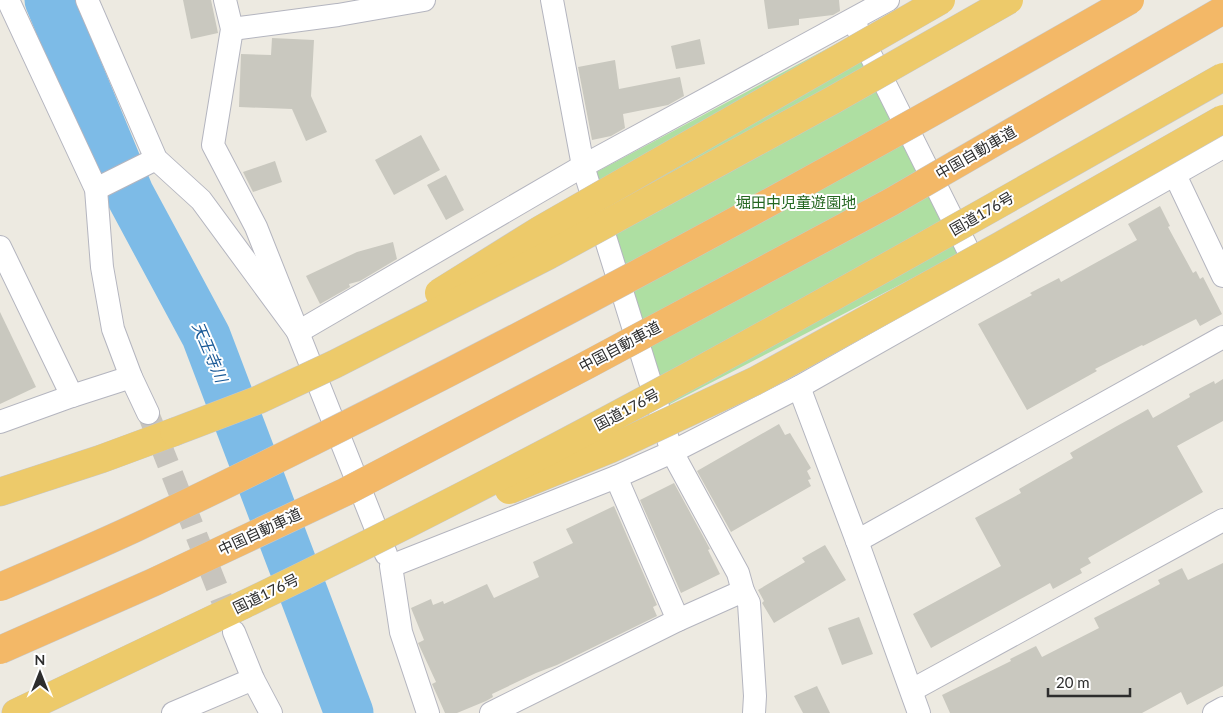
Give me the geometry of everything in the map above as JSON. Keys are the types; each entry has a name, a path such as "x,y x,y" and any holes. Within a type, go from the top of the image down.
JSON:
{"highway":[{"path":"335,364 440,292 540,230 941,0"},
{"path":"0,492 101,459 258,400 335,364 549,255 833,100 1009,0"},
{"path":"0,587 150,521 320,438 558,317 863,152 1130,0"},
{"name":"中国自動車道","path":"0,650 154,582 336,496 466,428 891,202 1223,10"},
{"name":"国道176号","path":"16,713 364,547 624,412 922,248 1223,77"},
{"path":"364,547 610,449 755,381 1000,246 1223,119"}],"street":[{"path":"8,0 103,185 102,267 113,329 131,378 148,413"},
{"path":"87,0 150,162 201,200 298,332"},
{"path":"225,0 232,29 213,145 256,227 391,566 401,632 428,713"},
{"path":"232,29 338,15 424,0"},
{"path":"552,0 583,166 672,452 738,573 749,603 755,696 754,713"},
{"path":"298,332 583,166 871,7 984,282"},
{"path":"391,566 616,477 672,452 799,387 1223,148"},
{"path":"103,185 150,162"},
{"path":"1175,175 1223,276"},
{"path":"0,247 72,396"},
{"path":"857,541 1223,337"},
{"path":"0,422 72,396 131,378"},
{"path":"799,387 919,713"},
{"path":"616,477 678,620"},
{"path":"912,690 1223,520"},
{"path":"491,713 678,620 743,590"},
{"path":"234,632 253,679 271,713"},
{"path":"173,713 253,679"},
{"path":"1214,713 1223,708"}],"green space":[{"name":"堀田中児童遊園地","path":"851,36 961,253 666,406 591,175"}],"building":[{"path":"183,0 211,0 218,33 191,39"},
{"path":"764,0 839,0 840,11 833,15 799,19 799,25 768,29"},
{"path":"272,38 314,40 311,96 327,132 306,141 292,109 239,107 241,54 271,55"},
{"path":"700,39 705,64 676,69 671,46"},
{"path":"615,60 619,89 680,77 684,96 668,105 623,114 625,128 611,136 592,140 578,67"},
{"path":"421,135 440,170 394,195 375,160"},
{"path":"275,161 282,182 253,192 243,172"},
{"path":"446,175 464,210 446,220 427,185"},
{"path":"1160,206 1170,226 1168,227 1193,273 1196,271 1200,279 1203,277 1222,314 1200,326 1196,319 1142,345 1095,369 1097,371 1027,410 978,324 1032,295 1030,293 1059,278 1061,282 1137,240 1128,224"},
{"path":"393,242 397,259 360,281 349,284 350,287 320,304 306,276 357,252"},
{"path":"0,312 36,387 0,404"},
{"path":"1223,379 1223,421 1177,446 1203,492 1088,558 1091,563 1080,569 1082,573 1053,589 1050,583 931,648 913,614 1001,566 975,518 1021,493 1019,489 1073,458 1070,453 1117,426 1148,409 1153,418 1190,397 1189,394 1214,381 1215,384"},
{"path":"779,424 785,435 790,433 811,468 807,471 811,479 808,480 811,486 731,532 697,471"},
{"path":"674,483 710,549 708,550 720,574 681,593 640,500"},
{"path":"614,506 657,605 653,607 657,616 557,665 492,694 493,697 486,701 457,713 445,713 432,684 436,682 418,643 424,640 411,608 431,599 433,605 443,601 444,604 487,584 494,598 539,577 533,562 573,543 566,529"},
{"path":"825,545 846,580 774,623 762,603 764,601 758,590 805,562 802,558"},
{"path":"1223,563 1223,686 1187,705 1181,692 1142,713 950,713 942,695 1011,661 1010,659 1036,646 1042,657 1099,628 1094,618 1160,584 1158,580 1182,568 1188,580"},
{"path":"859,617 873,654 842,665 828,628"},
{"path":"817,686 830,713 803,713 794,696"}],"waterway":[{"name":"天王寺川","path":"49,0 129,193 206,336 349,713"}],"tunnel":[{"path":"148,413 233,628"}]}
